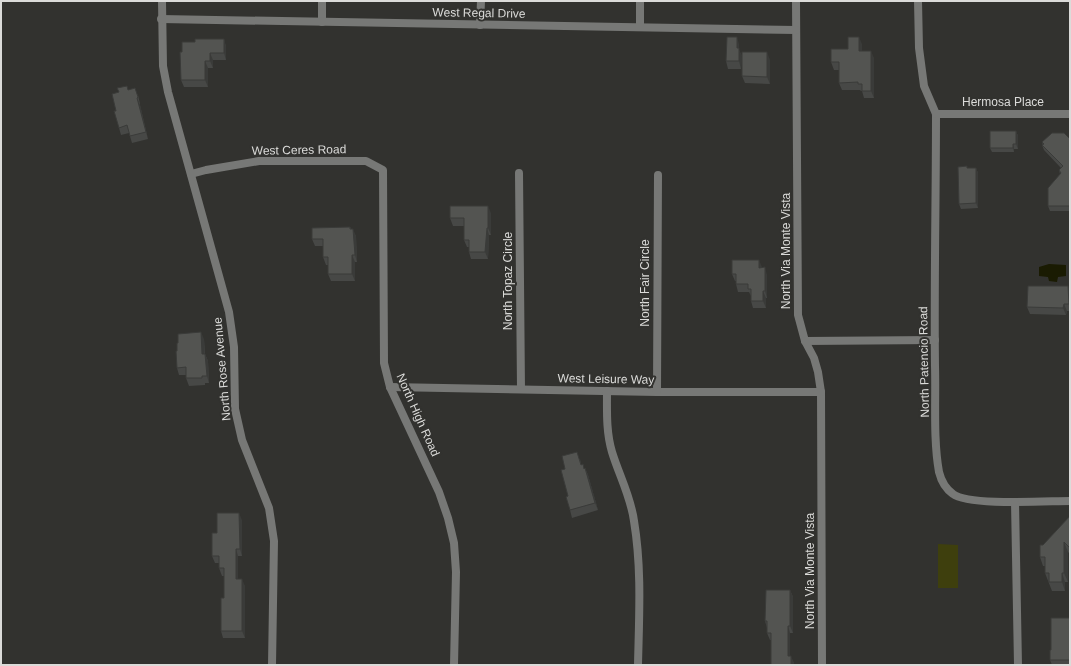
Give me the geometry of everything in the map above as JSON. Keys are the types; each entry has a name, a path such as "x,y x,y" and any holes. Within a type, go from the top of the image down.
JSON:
{"street":[{"name":"North Rose Avenue","path":"162,1 164,66 167,86 229,312 234,347 235,409 242,440 269,508 274,542 272,665"},
{"path":"322,1 322,22"},
{"path":"480,1 480,24"},
{"path":"640,1 640,27"},
{"name":"North Via Monte Vista","path":"796,1 798,315 805,341 814,358 821,392 822,665"},
{"name":"North Patencio Road","path":"918,1 918,48 924,86 936,114 935,340 937,453 940,473 945,487 954,495 968,500 1015,502 1070,501"},
{"name":"West Regal Drive","path":"162,19 796,30"},
{"name":"Hermosa Place","path":"936,114 1070,114"},
{"name":"West Ceres Road","path":"192,174 206,170 259,161 366,161 383,170"},
{"name":"North High Road","path":"383,170 384,364 390,387 439,492 448,518 454,544 456,572 454,665"},
{"name":"North Topaz Circle","path":"519,173 521,389"},
{"name":"North Fair Circle","path":"657,392 658,175"},
{"path":"805,341 935,340"},
{"name":"West Leisure Way","path":"390,387 657,392 821,392"},
{"path":"607,391 607,421 612,451 628,493 634,520 639,568 638,665"},
{"path":"1015,502 1018,665"}],"shaded area":[{"path":"1049,264 1066,265 1066,276 1058,277 1057,282 1049,281 1048,277 1039,276 1039,267"},
{"path":"938,544 958,545 958,588 938,588"}],"building":[{"path":"727,37 737,37 739,61 726,61"},
{"path":"848,37 859,37 859,51 871,51 871,91 862,91 862,84 858,84 858,82 839,83 839,62 831,62 831,49 848,49"},
{"path":"195,39 224,39 224,53 210,53 210,61 205,61 205,80 181,80 180,52 182,52 182,42 195,42"},
{"path":"742,52 767,52 767,77 742,76"},
{"path":"127,86 128,90 135,88 146,132 130,136 127,125 119,128 114,111 116,111 112,94 119,92 117,88"},
{"path":"990,131 1016,131 1016,144 1013,144 1013,148 990,148"},
{"path":"1052,133 1064,133 1070,139 1070,206 1048,206 1048,188 1061,173 1059,170 1063,166 1042,145 1044,144 1042,142"},
{"path":"967,166 967,168 976,168 976,203 959,204 958,167"},
{"path":"450,206 488,206 488,228 485,252 469,252 469,240 464,240 464,218 450,218"},
{"path":"350,227 350,229 353,229 355,255 352,255 352,274 328,274 328,257 323,257 323,239 312,239 312,228"},
{"path":"732,260 759,260 759,268 765,267 765,291 763,291 763,301 751,301 751,289 748,289 748,284 736,284 736,274 732,274"},
{"path":"1028,286 1068,286 1069,304 1064,304 1063,308 1027,307"},
{"path":"201,332 202,354 205,354 207,376 202,376 202,378 186,378 186,367 177,368 176,351 178,334"},
{"path":"577,452 581,465 583,464 584,469 585,468 595,503 570,510 561,470 565,469 562,456"},
{"path":"217,513 239,513 240,549 236,549 236,579 242,579 242,631 221,631 221,598 224,598 224,568 219,568 219,556 212,556 212,533 217,533"},
{"path":"1070,516 1070,548 1064,542 1064,573 1062,573 1062,582 1049,582 1049,573 1045,573 1045,557 1040,557 1040,545 1043,545"},
{"path":"766,590 790,590 788,656 791,656 791,665 771,665 771,633 767,633 767,621 765,621"},
{"path":"1051,618 1070,618 1070,660 1050,660"}]}
